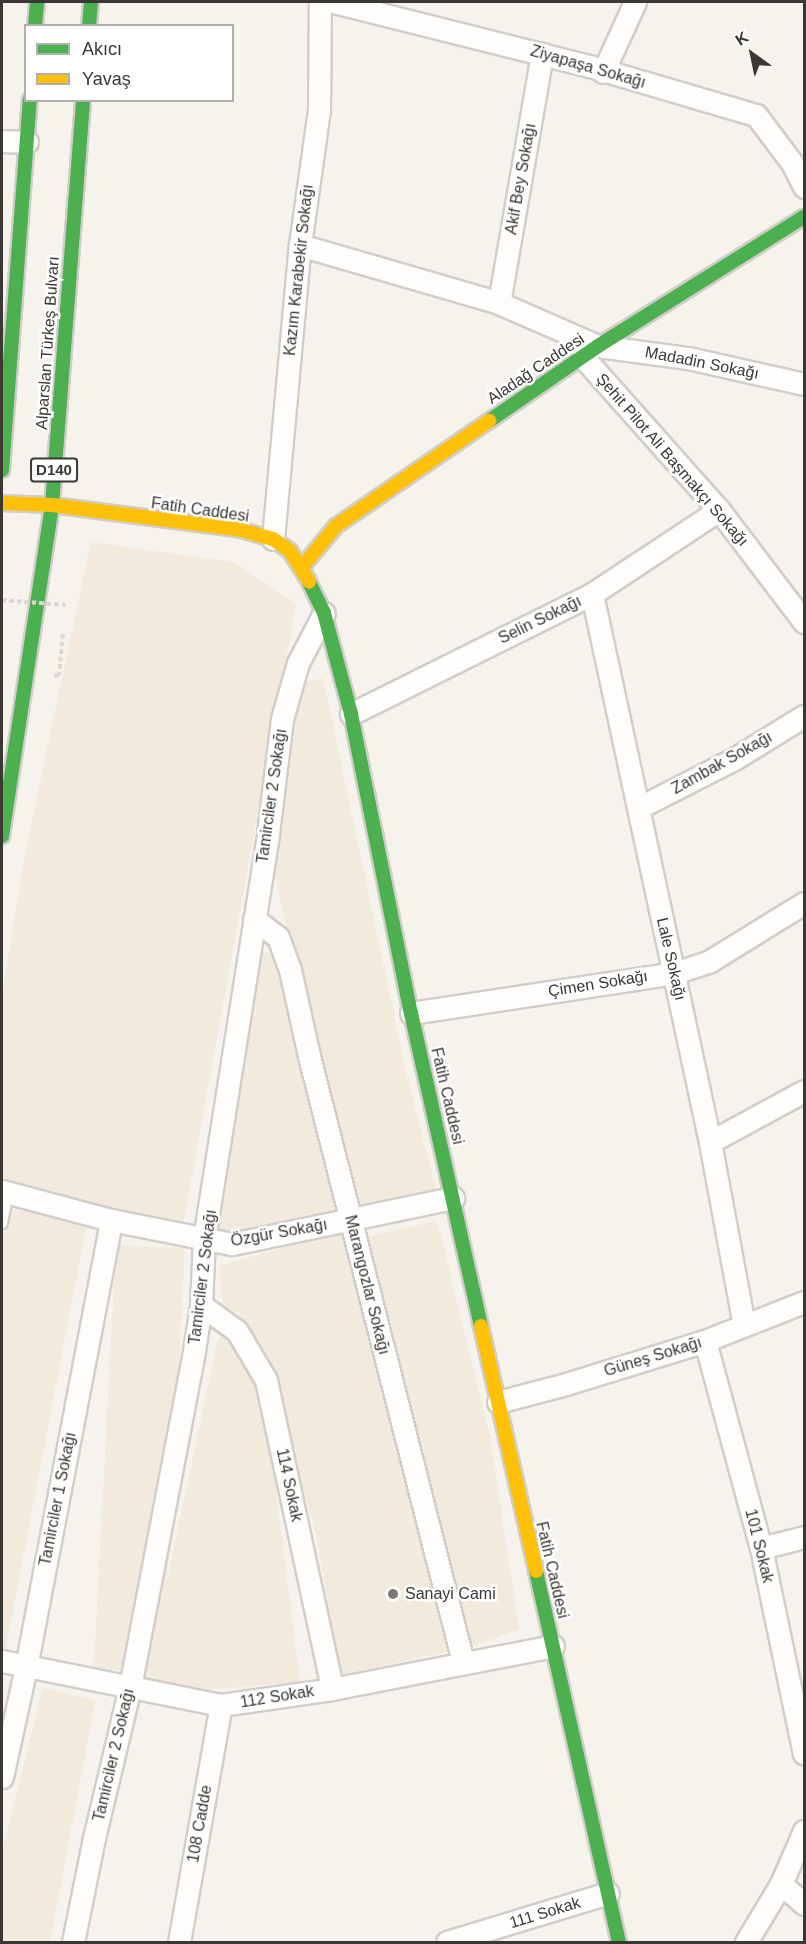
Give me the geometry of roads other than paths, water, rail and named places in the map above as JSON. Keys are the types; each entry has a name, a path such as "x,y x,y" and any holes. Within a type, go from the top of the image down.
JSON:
{"main road":[{"path":"35,24 37,2"},
{"path":"89,24 91,2"},
{"path":"2,470 30,102"},
{"name":"Alparslan Türkeş Bulvarı","path":"2,836 52,505 83,102"},
{"name":"Aladağ Caddesi","path":"302,567 336,526 590,352 804,217"},
{"name":"Fatih Caddesi","path":"2,503 52,505 238,529 273,539 290,551 302,567 324,613 351,714 411,1013 619,1942"}],"street":[{"name":"Kazım Karabekir Sokağı","path":"273,539 300,245 319,110 320,2"},
{"name":"Ziyapaşa Sokağı","path":"334,2 542,54 756,115 792,163 804,187"},
{"path":"603,72 635,2"},
{"name":"Akif Bey Sokağı","path":"499,303 542,54"},
{"path":"2,141 27,142"},
{"name":"Şehit Pilot Ali Başmakçı Sokağı","path":"300,245 499,303 590,352 719,510 804,622"},
{"name":"Madadin Sokağı","path":"590,352 688,358 804,384"},
{"name":"Selin Sokağı","path":"351,714 592,594 719,510"},
{"name":"Lale Sokağı","path":"592,594 710,1142 744,1325"},
{"name":"Tamirciler 2 Sokağı","path":"73,1942 94,1838 130,1687 201,1305 204,1239 254,919 282,718 298,663 324,613"},
{"name":"Zambak Sokağı","path":"638,808 734,759 804,716"},
{"name":"Çimen Sokağı","path":"411,1013 674,973 710,960 804,903"},
{"name":"Marangozlar Sokağı","path":"254,919 278,937 290,970 309,1056 463,1662"},
{"path":"710,1142 804,1091"},
{"name":"Özgür Sokağı","path":"4,1192 111,1220 232,1244 453,1198"},
{"name":"Tamirciler 1 Sokağı","path":"2,1778 26,1667 111,1220"},
{"name":"Güneş Sokağı","path":"498,1402 566,1384 705,1341 804,1302"},
{"name":"114 Sokak","path":"201,1305 237,1331 266,1380 332,1689"},
{"name":"101 Sokak","path":"705,1341 761,1548 804,1754"},
{"path":"761,1548 804,1537"},
{"name":"112 Sokak","path":"2,1661 221,1705 332,1689 552,1646"},
{"name":"108 Cadde","path":"179,1942 221,1705"},
{"path":"746,1942 781,1884 804,1832"},
{"path":"781,1884 804,1904"},
{"name":"111 Sokak","path":"447,1942 501,1935 608,1893"}],"lane":[{"path":"2,1223 4,1192"}],"place":[{"name":"Sanayi Cami","path":"393,1594"}]}
